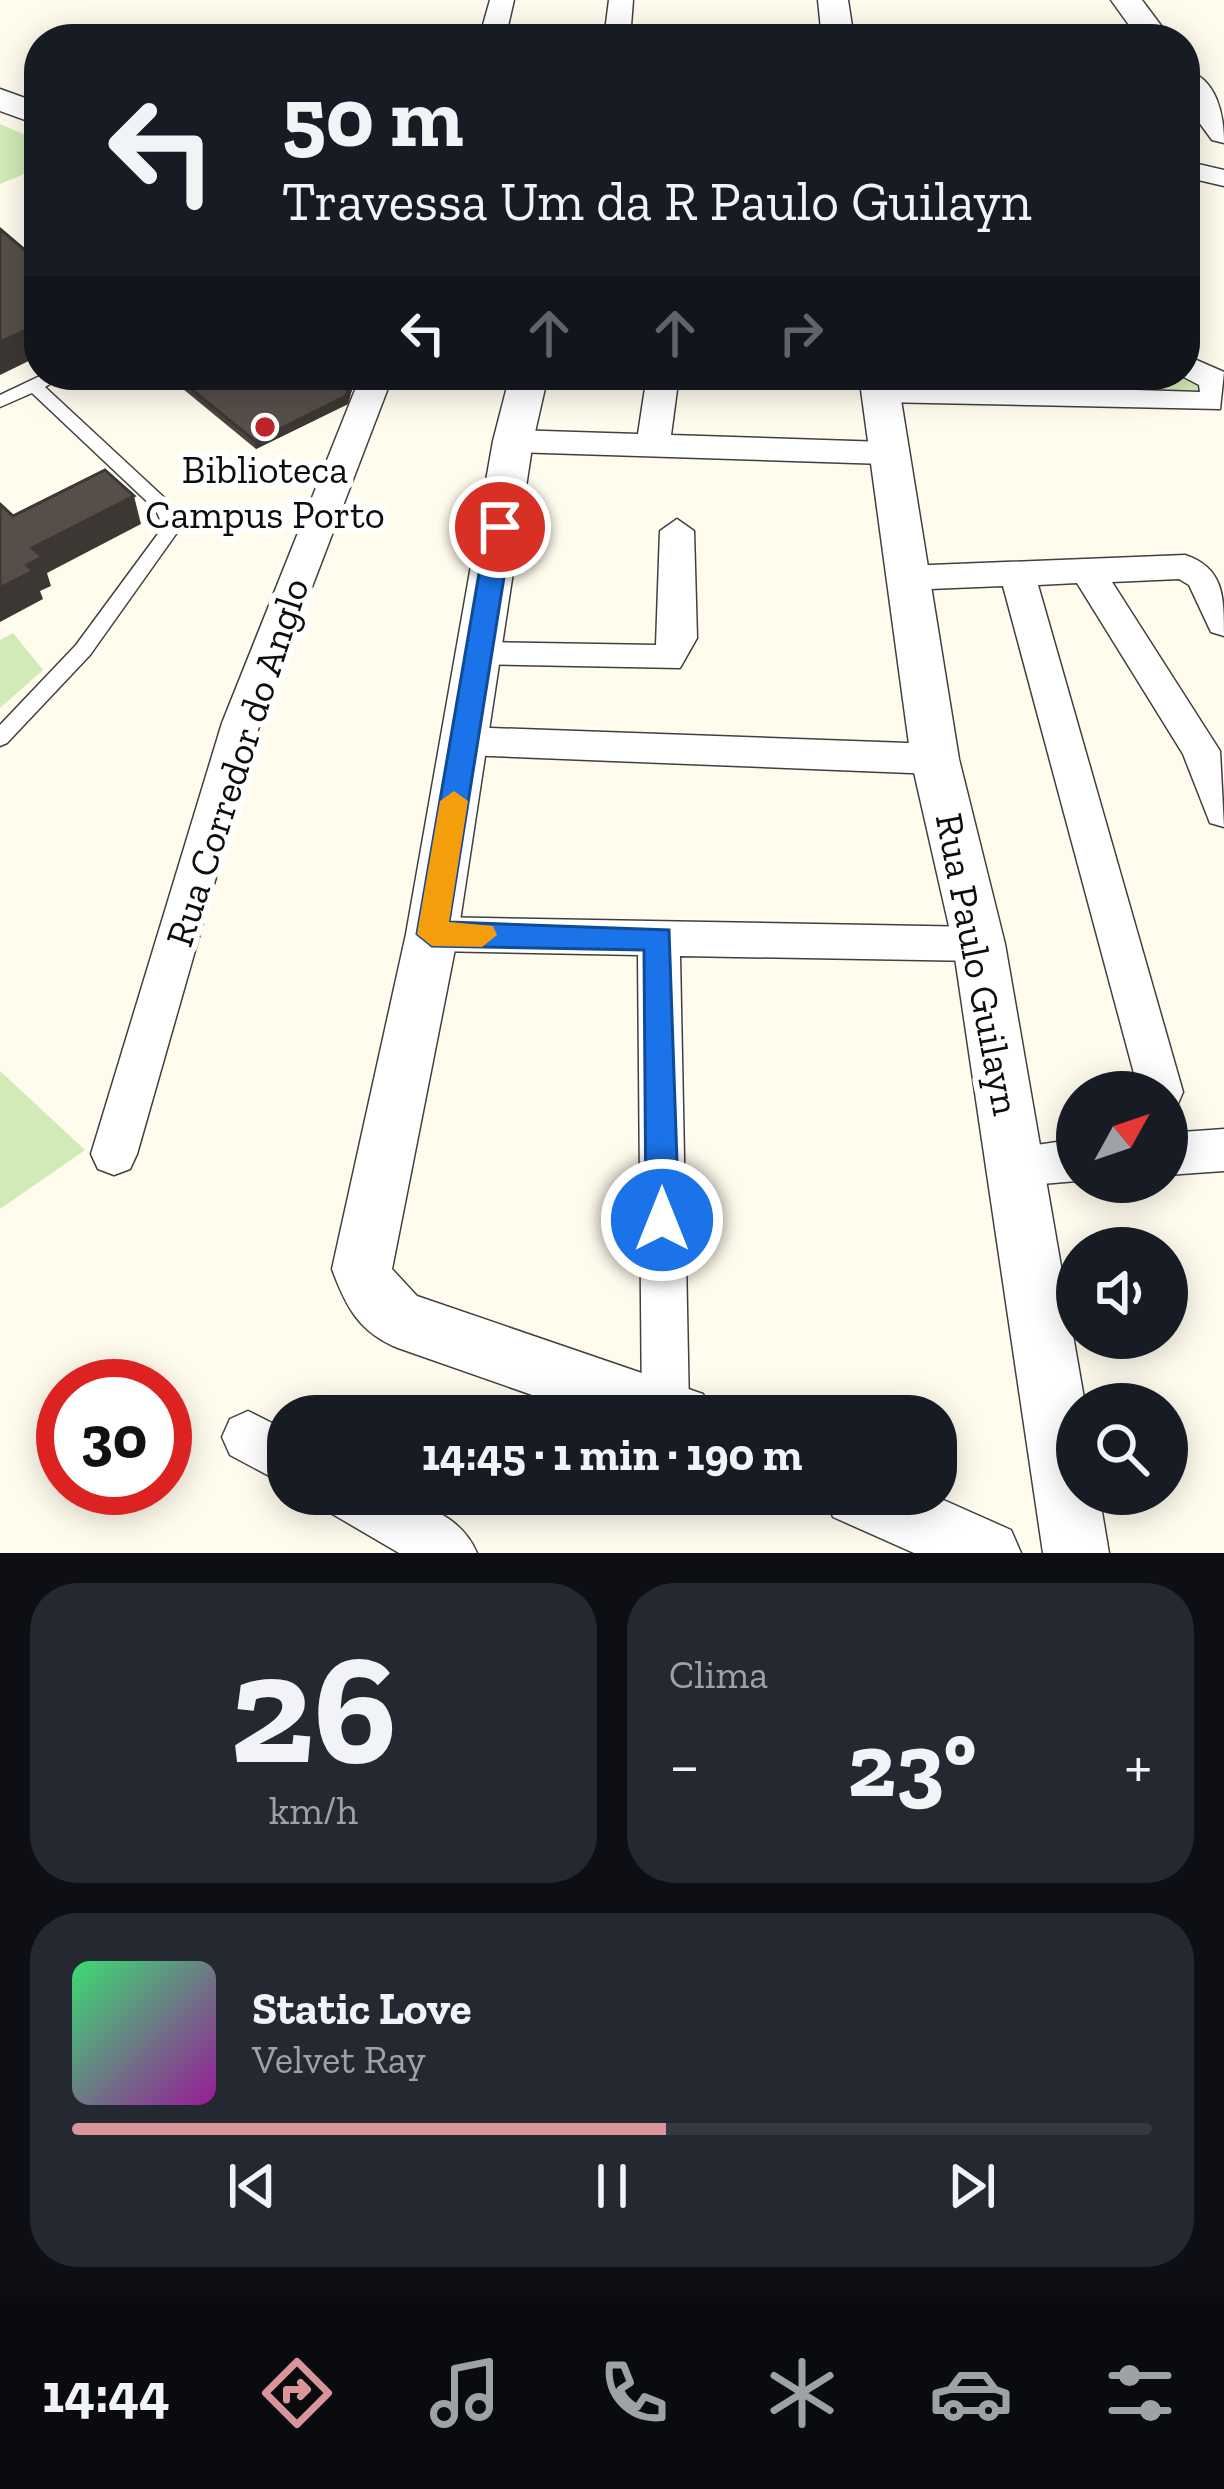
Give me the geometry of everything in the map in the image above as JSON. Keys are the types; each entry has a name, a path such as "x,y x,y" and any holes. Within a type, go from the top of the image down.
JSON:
{"street":[{"path":"1200,100 1224,133"},
{"path":"988,390 1209,402 1217,395 1214,380 1200,373"},
{"name":"Rua Corredor do Anglo","path":"114,1154 241,723 370,390"},
{"path":"525,390 432,934 363,1244 362,1269 371,1294 398,1319 623,1395"},
{"path":"653,444 661,390"},
{"name":"Rua Paulo Guilayn","path":"879,390 935,759 979,944 1018,1165 1076,1553"},
{"path":"513,442 886,453"},
{"path":"478,655 667,659 679,638 677,531"},
{"path":"905,578 1185,567 1203,578 1224,623"},
{"path":"1088,573 1222,791"},
{"path":"1018,577 1155,1071"},
{"path":"464,741 935,759"},
{"path":"432,934 979,944"},
{"path":"659,939 672,1395"},
{"path":"1188,1144 1224,1150"},
{"path":"1018,1165 1056,1162"},
{"path":"384,1515 450,1553"},
{"path":"903,1515 988,1553"}],"lane":[{"path":"0,739 83,650 172,527 164,507 38,390"}],"green space":[{"path":"0,124 24,134 24,174 0,184"},
{"path":"1052,390 1200,390 1201,396"},
{"path":"13,633 43,670 0,708 0,640"},
{"path":"0,1071 85,1150 0,1209"}],"building":[{"path":"0,229 24,249 24,331 0,342"},
{"path":"192,390 348,390 346,396 255,441"},
{"path":"105,470 134,496 32,548 42,557 27,565 33,571 0,588 0,504 13,516"}],"slow traffic":[{"path":"454,801 432,934 482,935"}],"place":[{"name":"Biblioteca Campus Porto","path":"265,427"}],"route":[{"path":"500,527 432,934 659,939 662,1220"}]}
